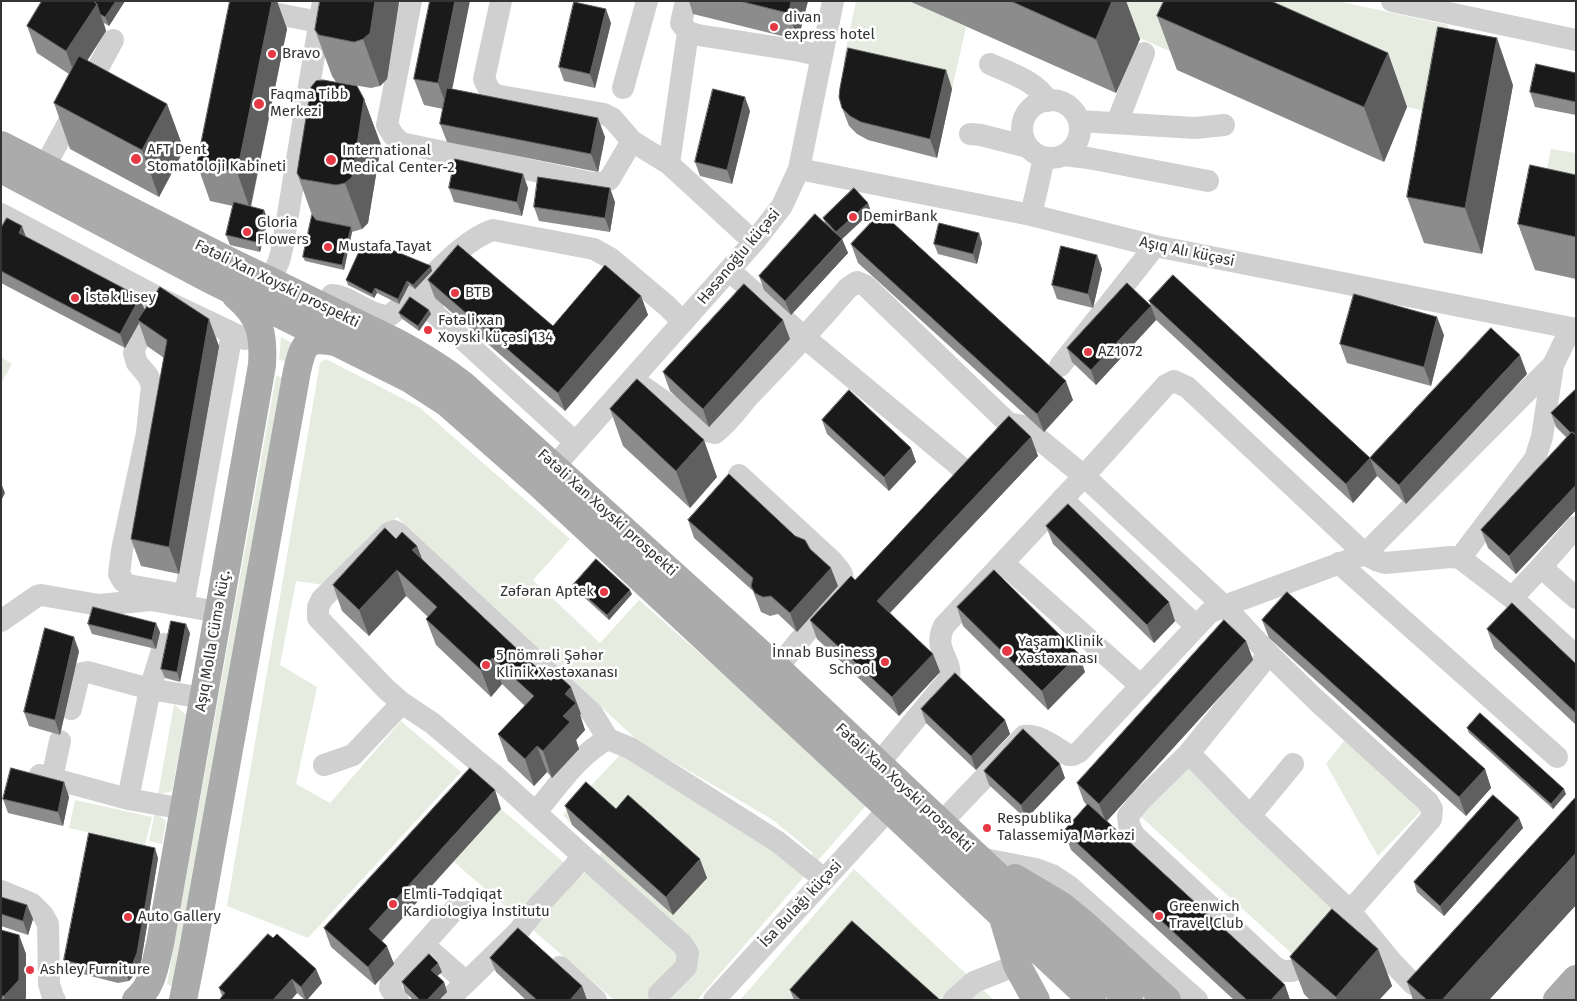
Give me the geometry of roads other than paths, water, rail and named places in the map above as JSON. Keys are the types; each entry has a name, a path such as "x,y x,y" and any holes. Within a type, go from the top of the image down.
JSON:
{"main road":[{"name":"Fətəli Xan Xoyski prospekti","path":"1,145 420,354 464,384 546,475 890,809 1092,1000"},
{"name":"Fətəli Xan Xoyski prospekti","path":"1,169 228,288 410,378 546,475 777,668 1129,1000"},
{"name":"Aşıq Molla Cümə küç.","path":"136,1000 145,991 150,981 160,944 262,356 259,325 254,314 228,288"},
{"path":"182,1000 193,950 297,371 304,349 314,340 339,343"},
{"path":"262,356 297,371"},
{"path":"979,858 1034,888 1062,906 1167,1000"},
{"path":"1002,916 1017,965 1036,1000"},
{"path":"1557,1000 1576,980"}],"street":[{"path":"411,1 387,125 401,143 592,183 600,183 609,180 632,140"},
{"path":"501,1 484,79 495,96 604,114 612,118 632,140 669,164 754,242"},
{"path":"623,88 647,1"},
{"path":"686,1 681,23 688,32 822,56"},
{"name":"Həsənoğlu küçəsi","path":"546,475 754,242 782,206 799,170 834,1"},
{"path":"1392,1 1436,6 1576,40"},
{"path":"234,9 240,7 321,12 283,245 279,261 270,280"},
{"path":"669,164 688,32"},
{"path":"44,168 113,40"},
{"path":"1116,123 1144,53"},
{"path":"990,64 1030,81 1042,91 1048,100"},
{"path":"1048,100 1058,101 1067,105 1079,121 1078,141 1072,150 1045,153 1024,138 1022,128 1030,110 1048,100"},
{"path":"1079,121 1195,128 1224,125"},
{"path":"970,134 981,135 1045,153 1088,158 1208,181"},
{"path":"1030,215 1045,153"},
{"name":"Aşıq Alı küçəsi","path":"799,170 1030,215 1155,246 1573,329"},
{"path":"1,214 160,298 232,333 262,356"},
{"path":"324,307 332,295 346,298 382,316 389,316 466,245 492,230 594,249 610,258 683,322"},
{"path":"1060,366 1155,246"},
{"path":"440,269 429,292 430,303 435,314 575,442"},
{"path":"729,270 805,338 964,470"},
{"path":"632,379 706,431 716,433 726,425 746,400 805,338 848,288 857,282 866,286 1002,430 1023,426 1084,476 1224,606 1269,654 1428,802 1432,809 1431,819 1350,911 1306,966 1292,971 1283,971 1274,967 1134,834 1129,825 1128,816 1189,753 1269,654"},
{"path":"160,298 135,347 134,353 137,363 148,376 152,385 147,433 122,550 119,574 128,585 185,595 219,605"},
{"path":"941,823 1024,736 1038,737 1068,755 1079,752 1209,613 1365,554 1553,364 1573,329"},
{"path":"185,595 232,333"},
{"path":"1460,558 1535,459 1542,438 1553,364"},
{"path":"879,763 949,679 950,672 940,646 940,635 944,626 1084,476 1166,384 1174,381 1187,387 1365,554 1385,563 1451,557 1460,558 1512,598 1576,656"},
{"path":"739,475 831,560 841,570 844,580 841,590 777,668"},
{"path":"1062,499 1196,626"},
{"path":"1512,598 1576,527"},
{"path":"660,994 686,968 688,953 682,944 493,774 432,723 402,703 386,689 318,618 318,607 322,599 389,533 394,531 398,533 592,713 608,739 630,748 770,837 824,879"},
{"path":"1003,563 1141,686"},
{"path":"1340,563 1557,757"},
{"path":"1541,567 1576,598"},
{"path":"1,621 41,595 99,605 151,600 219,605"},
{"path":"128,799 150,689 164,644"},
{"path":"71,709 78,680 82,673 88,672 150,689 203,698"},
{"path":"324,765 353,754 402,703"},
{"path":"536,812 579,762 595,746 608,739"},
{"path":"60,741 46,777 128,799 184,809"},
{"path":"1189,753 1250,816 1350,911 1390,961 1415,985"},
{"path":"1250,816 1293,764"},
{"name":"İsa Bulağı küçəsi","path":"714,1000 890,809"},
{"path":"532,944 538,906 575,866 582,855"},
{"path":"979,858 1022,865 1052,875 1070,887 1197,1000"},
{"path":"1,891 32,904 43,915 48,924 49,984 55,1000"},
{"path":"398,1000 390,988 392,981 464,899"},
{"path":"448,1000 466,982 532,944"},
{"path":"532,944 596,1000"},
{"path":"424,945 466,982"},
{"path":"954,1000 974,982 1017,965"}],"place":[{"name":"divan express hotel","path":"774,27"},
{"name":"Bravo","path":"272,54"},
{"name":"Faqma Tibb Merkezi","path":"259,104"},
{"name":"AFT Dent Stomatoloji Kabineti","path":"136,159"},
{"name":"International Medical Center-2","path":"331,160"},
{"name":"DemirBank","path":"853,217"},
{"name":"Gloria Flowers","path":"247,232"},
{"name":"Mustafa Tayat","path":"328,247"},
{"name":"BTB","path":"455,293"},
{"name":"İstək Lisey","path":"75,298"},
{"name":"Fətəli xan Xoyski küçəsi 134","path":"428,330"},
{"name":"AZ1072","path":"1088,352"},
{"name":"Zəfəran Aptek","path":"604,592"},
{"name":"Yaşam Klinik Xəstəxanası","path":"1007,651"},
{"name":"İnnab Business School","path":"885,662"},
{"name":"5 nömrəli Şəhər Klinik Xəstəxanası","path":"486,665"},
{"name":"Respublika Talassemiya Mərkəzi","path":"987,828"},
{"name":"Elmli-Tədqiqat Kardiologiya İnstitutu","path":"393,904"},
{"name":"Greenwich Travel Club","path":"1159,916"},
{"name":"Auto Gallery","path":"128,917"},
{"name":"Ashley Furniture","path":"30,970"}]}
